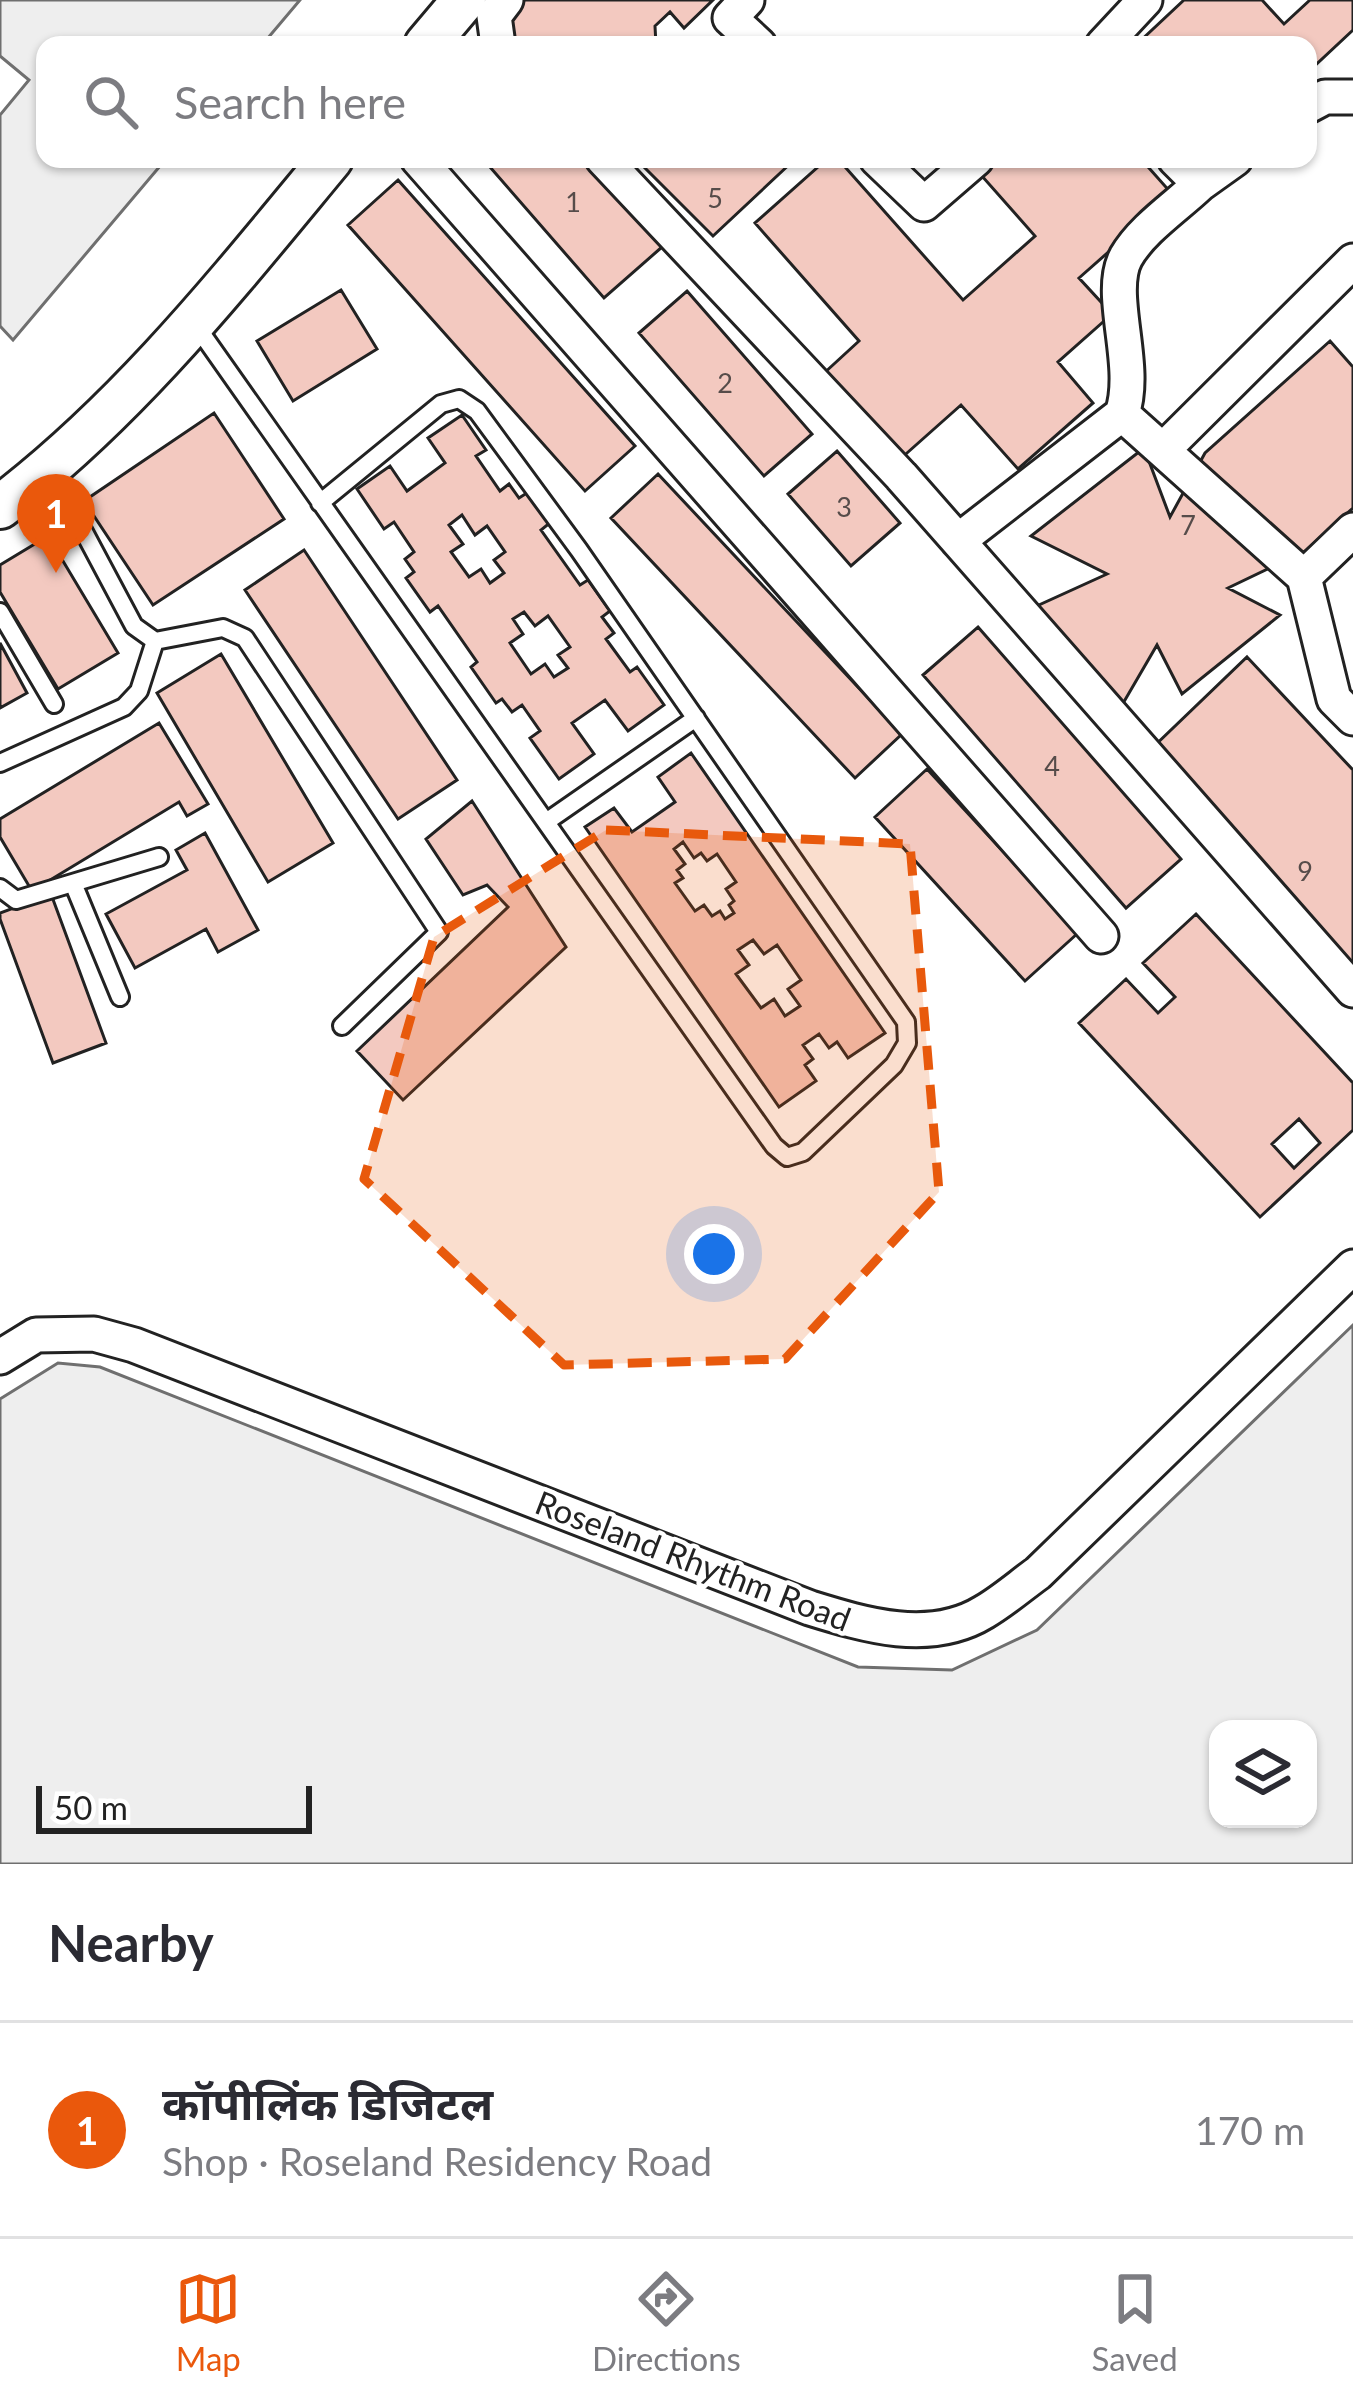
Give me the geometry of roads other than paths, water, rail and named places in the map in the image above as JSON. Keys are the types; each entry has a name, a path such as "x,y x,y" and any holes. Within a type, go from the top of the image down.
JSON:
{"street":[{"path":"434,36 464,0"},
{"path":"497,36 494,16 506,0"},
{"path":"747,0 730,18 749,36"},
{"path":"1111,36 1145,0"},
{"path":"1317,101 1353,97"},
{"path":"0,507 50,469 194,324 324,168"},
{"path":"426,168 1101,936"},
{"path":"611,168 958,541 1353,990"},
{"path":"886,168 924,204 966,168"},
{"path":"1184,168 1200,184"},
{"path":"958,541 1122,413 1130,393 1120,280 1125,259 1222,168"},
{"path":"1162,450 1353,261"},
{"path":"1122,413 1304,577 1334,699 1353,718"},
{"path":"1304,577 1353,530"},
{"name":"Roseland Rhythm Road","path":"0,1357 36,1335 94,1334 810,1608 877,1629 933,1629 980,1615 1038,1574 1353,1268"}],"lane":[{"path":"194,324 774,1146 787,1157 802,1152 894,1065 907,1042 906,1022 477,411 459,399 441,404 320,502"},
{"path":"50,469 134,626 155,640 223,628 245,638 440,932 343,1026"},
{"path":"0,612 54,704"},
{"path":"0,763 124,707 139,691 155,640"},
{"path":"546,822 696,718"},
{"path":"0,888 16,900 159,856"},
{"path":"73,883 120,997"}],"place":[{"name":"कॉपीलिंक डिजिटल","path":"56,573"}]}
